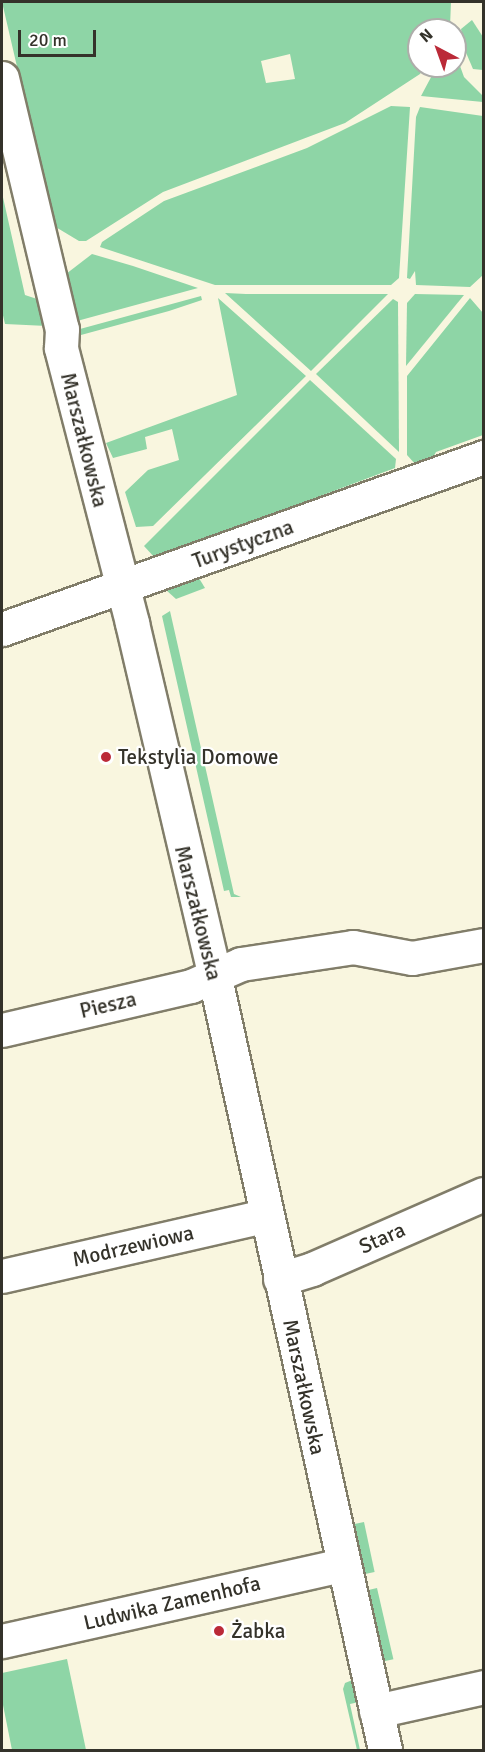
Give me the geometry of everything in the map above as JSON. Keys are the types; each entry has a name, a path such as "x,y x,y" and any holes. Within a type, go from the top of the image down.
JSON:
{"street":[{"name":"Marszałkowska","path":"2,78 63,329 61,348 215,978 385,1750"},
{"name":"Turystyczna","path":"2,629 483,457"},
{"name":"Piesza","path":"2,1030 215,978 241,964 353,947 412,958 483,945"},
{"name":"Stara","path":"280,1278 312,1269 483,1194"},
{"name":"Modrzewiowa","path":"2,1276 266,1216"},
{"name":"Ludwika Zamenhofa","path":"2,1641 343,1565"},
{"path":"376,1711 483,1687"}],"green space":[{"path":"2,2 451,2 450,18 407,18 407,78 414,78 345,123 163,192 86,241 79,241 54,226","holes":["290,54 295,79 266,83 261,61"]},
{"path":"472,20 483,37 483,70 473,69 467,55 467,24"},
{"path":"431,78 465,78 483,96 483,102 421,96"},
{"path":"391,106 410,107 399,278 391,285 215,285 100,247 102,242 164,201 307,148"},
{"path":"420,107 483,116 483,275 470,287 416,285 415,271 410,279 407,278 416,117"},
{"path":"2,193 25,295 43,301 47,326 5,324 2,311"},
{"path":"92,254 198,288 77,321 66,274"},
{"path":"225,293 246,294 388,294 311,371"},
{"path":"415,294 464,295 406,366 407,303"},
{"path":"201,296 202,300 169,311 81,335 80,329"},
{"path":"218,298 306,376 153,526 136,527 125,492 148,470 179,460 172,429 145,437 147,449 113,458 106,443 237,395"},
{"path":"470,298 483,313 483,435 436,452 432,459 416,465 407,455 407,376"},
{"path":"393,299 398,302 399,452 316,374"},
{"path":"310,380 396,459 395,468 155,558 144,546"},
{"path":"197,575 205,588 176,599 166,590"},
{"path":"170,611 234,894 241,897 231,897 229,890 224,891 162,616"},
{"path":"364,1522 375,1572 363,1574 352,1524"},
{"path":"377,1588 393,1659 382,1662 365,1591"},
{"path":"67,1659 86,1750 12,1750 2,1700 2,1673"},
{"path":"355,1679 359,1702 350,1704 360,1750 357,1750 343,1689 345,1683"}],"place":[{"name":"Tekstylia Domowe","path":"106,757"},
{"name":"Żabka","path":"219,1631"}]}
